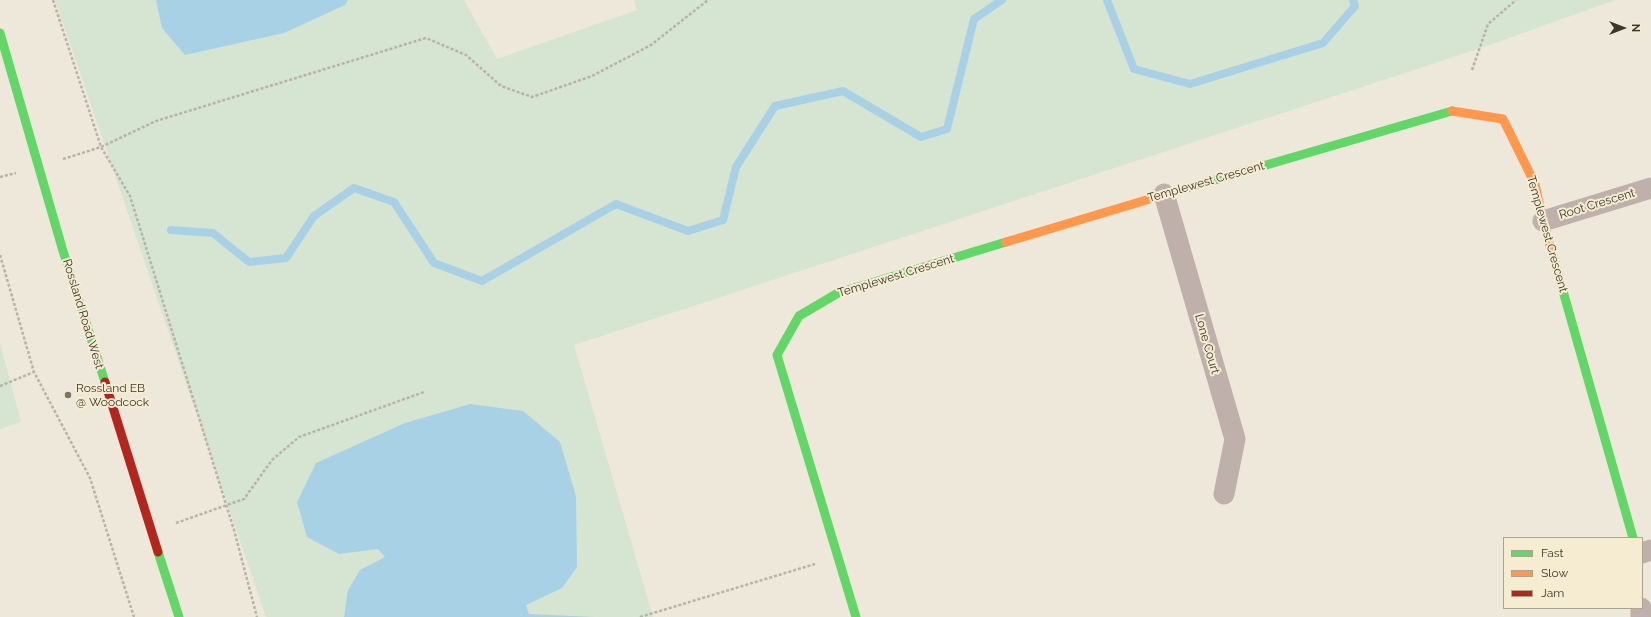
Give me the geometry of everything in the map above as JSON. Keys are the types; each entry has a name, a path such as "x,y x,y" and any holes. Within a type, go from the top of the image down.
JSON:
{"street":[{"name":"Rossland Road West","path":"0,32 38,166 90,338 179,617"},
{"name":"Templewest Crescent","path":"856,617 777,354 799,316 838,293 1164,194 1454,111 1503,119 1535,184 1543,221 1633,537"},
{"name":"Root Crescent","path":"1543,221 1651,188"},
{"name":"Lone Court","path":"1164,194 1235,438 1224,494"}],"path":[{"path":"53,0 101,147 130,196 226,505 257,617"},
{"path":"0,177 101,147 156,121 426,38 466,56 501,86 532,97 592,76 651,45 708,0"},
{"path":"1472,70 1488,24 1516,0"},
{"path":"0,255 34,372 90,478 134,617"},
{"path":"0,386 34,372"},
{"path":"152,532 244,499 272,460 299,436 424,392"},
{"path":"640,617 804,568 837,556"}],"green space":[{"path":"55,0 464,0 497,59 637,10 634,0 1615,0 1484,47 574,345 653,617 266,617"},
{"path":"0,343 21,422 0,429"}],"water":[{"path":"156,0 348,0 345,5 284,33 185,55 162,28"},
{"path":"470,404 523,411 560,442 576,496 577,567 562,588 526,605 529,614 594,617 344,617 348,590 360,570 385,557 378,549 339,554 307,537 297,502 316,463 405,423"}],"waterway":[{"path":"171,230 213,233 249,262 286,258 314,216 354,188 394,202 434,263 482,281 616,204 688,231 723,220 736,167 775,106 843,91 921,137 947,129 974,19 1002,0"},
{"path":"1107,0 1134,69 1190,84 1323,43 1355,6 1353,0"}],"traffic: fast":[{"path":"0,33 63,251 105,382"},
{"path":"1163,195 1452,111"},
{"path":"856,617 777,355 799,316 838,293 1006,242"},
{"path":"1561,284 1633,537"},
{"path":"158,552 179,617"}],"traffic: slow":[{"path":"1452,111 1503,119 1535,184 1543,221 1561,284"},
{"path":"1006,242 1163,195"}],"traffic: jam":[{"path":"105,382 158,552"}],"place":[{"name":"Rossland EB @ Woodcock","path":"68,395"}]}
